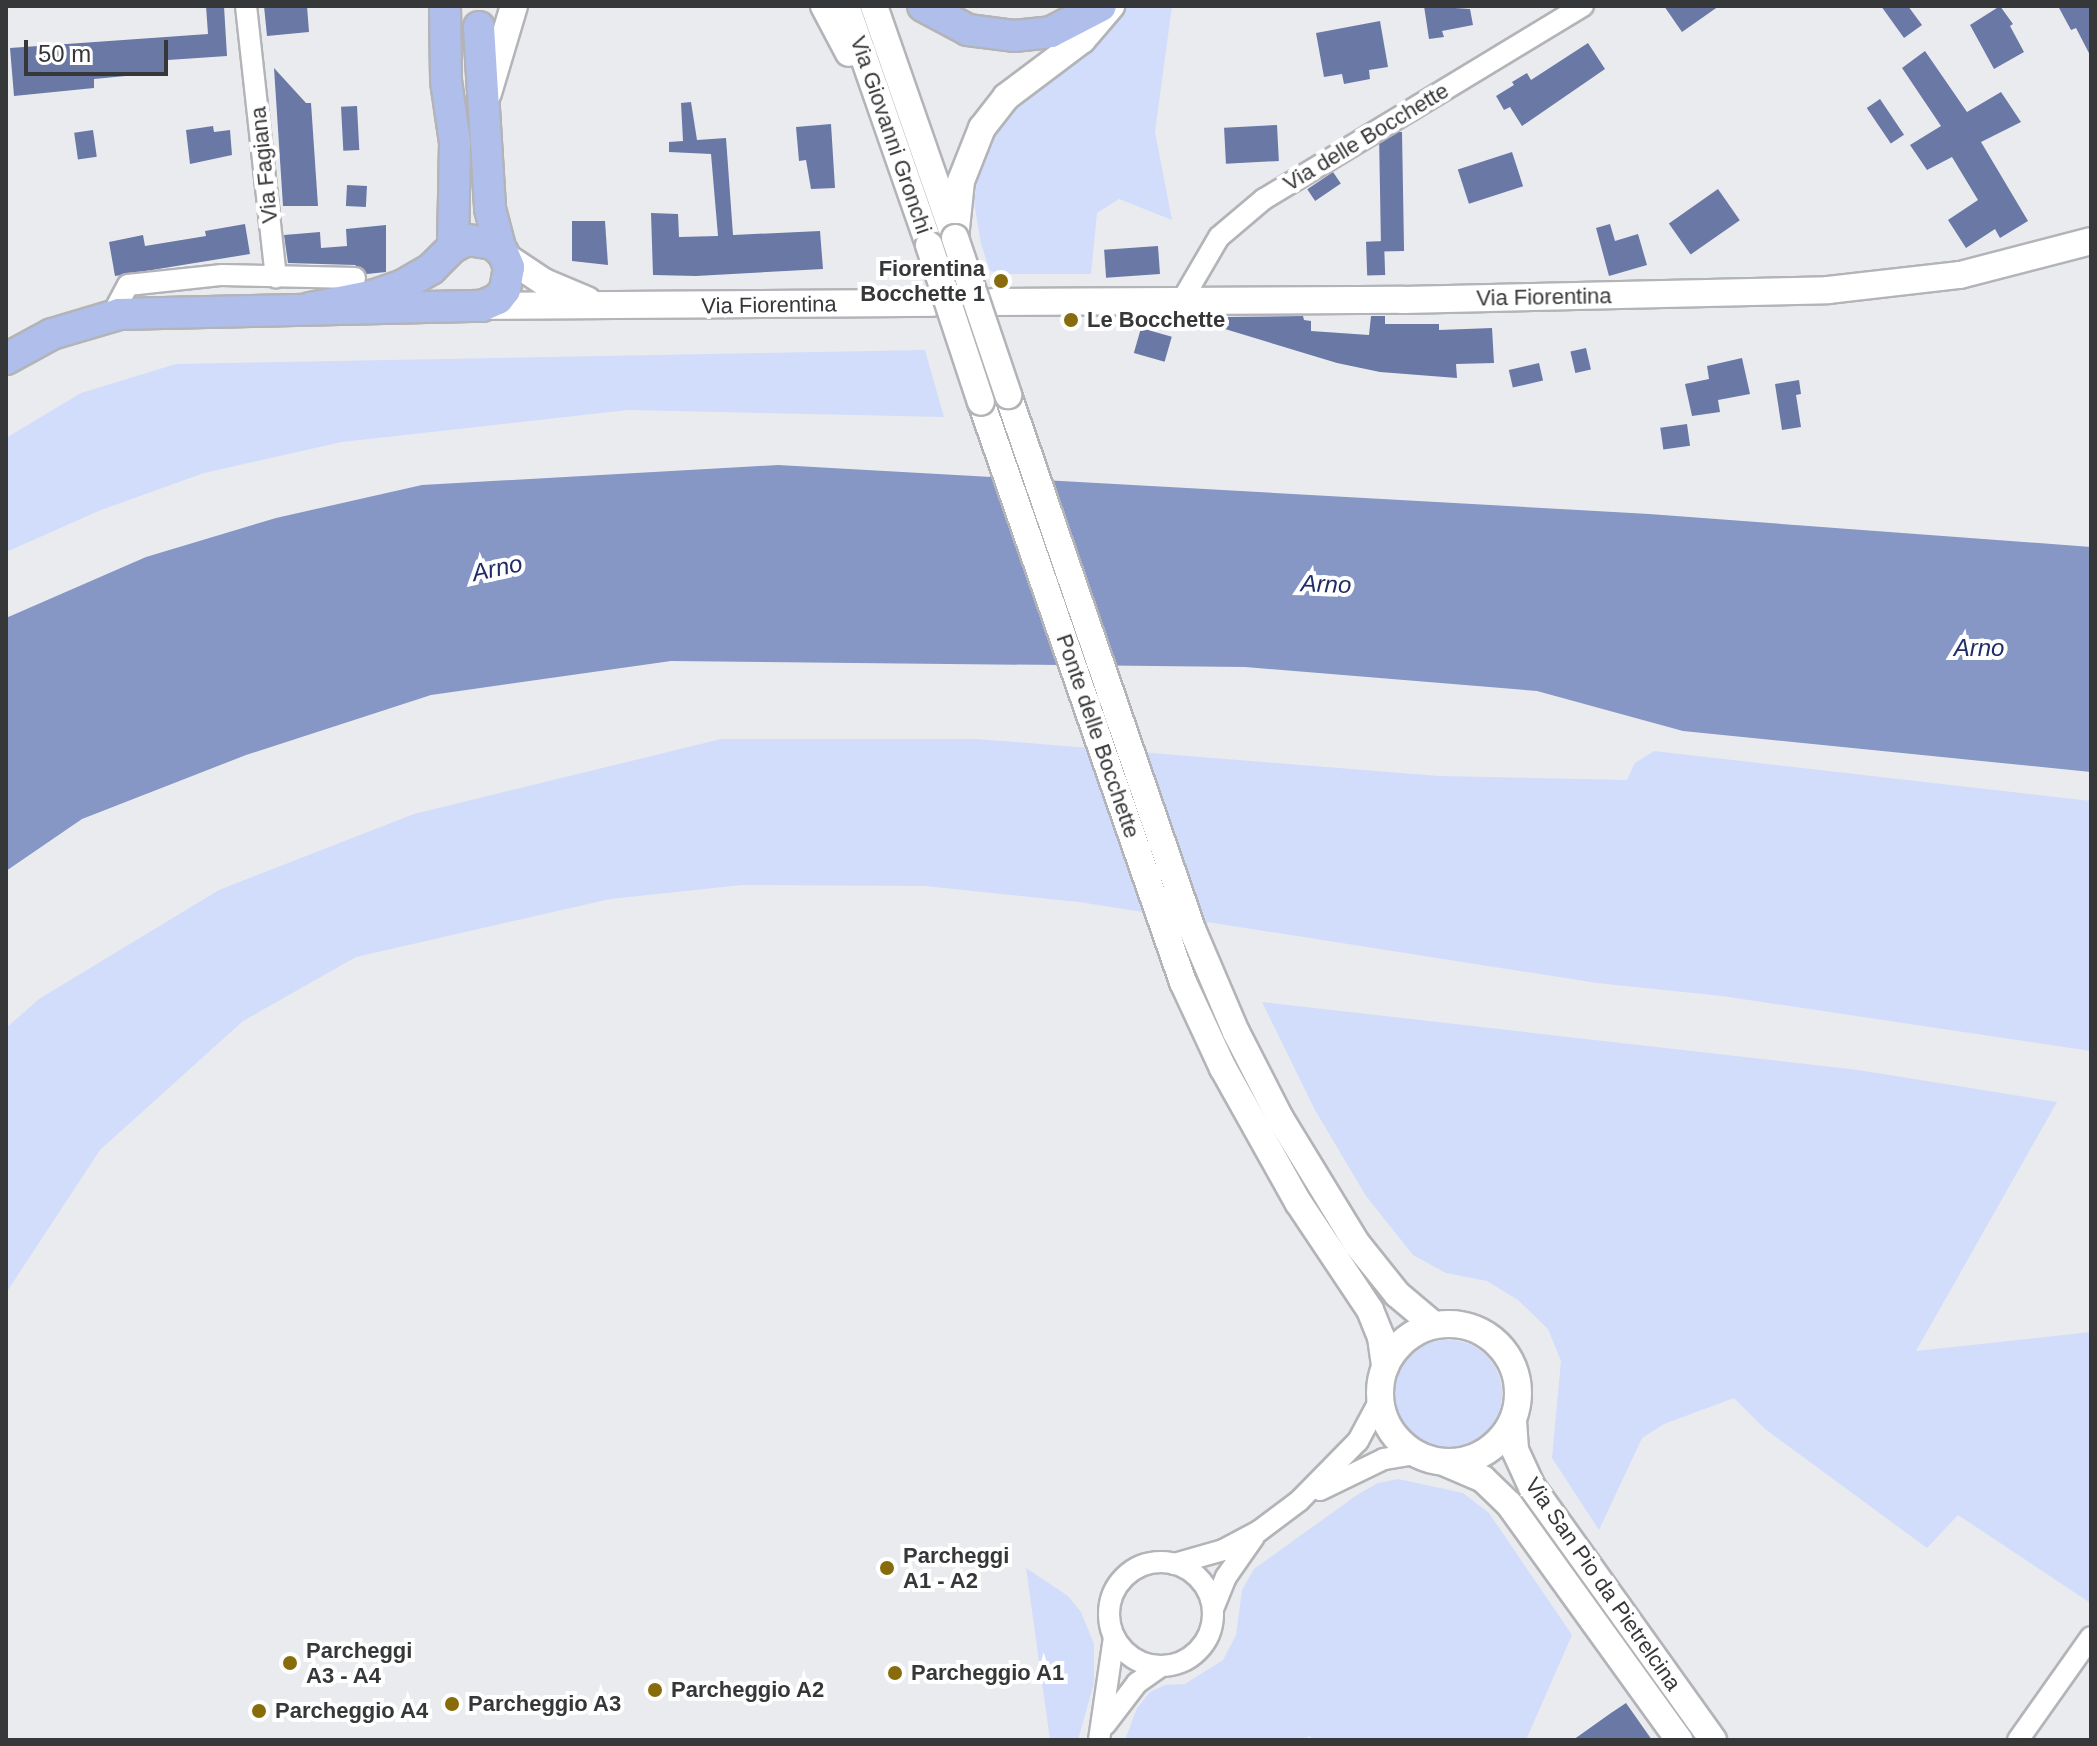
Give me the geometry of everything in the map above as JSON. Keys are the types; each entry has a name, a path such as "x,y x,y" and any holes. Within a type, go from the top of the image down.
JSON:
{"main road":[{"path":"445,6 446,81 455,143"},
{"path":"484,112 514,6"},
{"path":"824,6 885,120"},
{"name":"Via Giovanni Gronchi","path":"846,6 981,402"},
{"name":"Via Giovanni Gronchi","path":"874,6 1008,395"},
{"path":"923,6 968,30 1014,36 1051,32 1101,6"},
{"path":"955,238 961,181 982,128 1006,97 1082,40 1111,6"},
{"path":"482,16 490,209 509,267 508,284 498,299 476,307 457,302 443,285 441,270 449,252 455,143 482,16"},
{"name":"Via Fiorentina","path":"310,308 389,291 431,269 449,252 478,239 562,291 605,307"},
{"name":"Via Fiorentina","path":"993,302 1181,302 1828,290 1960,275 2091,241"},
{"name":"Via Fiorentina","path":"6,359 52,334 112,315 310,308 348,311 932,303"},
{"name":"Ponte delle Bocchette","path":"1008,395 1192,929 1246,1055 1357,1244 1402,1300 1434,1325"},
{"name":"Ponte delle Bocchette","path":"981,402 1193,1004 1223,1068 1298,1202 1370,1310 1381,1337 1385,1367"},
{"path":"1456,1323 1477,1329 1503,1349 1517,1378 1518,1400 1513,1421 1501,1439 1484,1452 1464,1460 1443,1462 1416,1454 1388,1426 1380,1400 1389,1356 1404,1340 1434,1325 1456,1323"},
{"name":"Via San Pio da Pietrelcina","path":"1513,1421 1515,1450 1532,1487 1713,1740"},
{"name":"Via San Pio da Pietrelcina","path":"1443,1462 1483,1479 1509,1504 1679,1740"}],"street":[{"name":"Via Fagiana","path":"246,6 276,277"},
{"name":"Via delle Bocchette","path":"1181,302 1219,237 1264,199 1583,6"},
{"path":"112,315 128,285 222,275 355,278"},
{"path":"1100,1736 1114,1637 1109,1614 1119,1583 1142,1565 1174,1564 1210,1556 1259,1531 1299,1501 1358,1441 1380,1400"},
{"path":"1299,1501 1368,1466 1392,1457 1416,1454"},
{"path":"1213,1610 1233,1565 1259,1531"},
{"path":"1114,1637 1138,1661 1161,1666 1185,1661 1203,1645 1213,1623 1213,1610 1201,1581 1174,1564"},
{"path":"2018,1740 2091,1637"},
{"path":"1100,1736 1120,1702 1161,1666"}],"shaded area":[{"path":"1127,6 1172,6 1155,132 1172,220 1119,199 1097,213 1091,274 1009,274 990,271 981,244 974,202 981,155 1008,113 1057,74"},
{"path":"925,350 944,417 628,410 342,442 204,473 101,510 6,552 6,438 81,393 176,364"},
{"path":"721,739 977,739 1439,776 1627,780 1635,763 1654,751 2091,801 2091,1051 1722,996 1597,983 1079,902 925,886 742,885 610,899 356,957 243,1021 100,1150 6,1293 6,1028 39,999 219,890 414,814"},
{"path":"1262,1002 1858,1070 2057,1102 1916,1351 2091,1332 2089,1602 1958,1515 1927,1548 1765,1429 1734,1398 1664,1424 1642,1438 1599,1530 1552,1458 1561,1361 1548,1329 1518,1300 1487,1281 1446,1273 1413,1255 1366,1196 1315,1110"},
{"path":"1448,1340 1469,1344 1486,1356 1498,1373 1502,1394 1498,1415 1486,1432 1469,1444 1448,1448 1427,1444 1410,1432 1398,1415 1394,1394 1398,1373 1410,1356 1427,1344"},
{"path":"1398,1479 1463,1493 1489,1513 1572,1635 1526,1740 1318,1740 1308,1736 1306,1740 1125,1740 1137,1708 1150,1692 1165,1685 1185,1684 1223,1660 1236,1635 1242,1590 1254,1569 1357,1495 1378,1483"},
{"path":"1026,1568 1068,1596 1081,1612 1094,1644 1094,1683 1078,1740 1050,1740"}],"water":[{"name":"Arno","path":"778,465 1649,514 2091,547 2091,772 1683,731 1537,691 1245,667 671,661 431,695 246,755 82,819 6,871 6,618 146,557 276,518 422,485"}],"building":[{"path":"206,6 224,6 227,56 168,60 168,72 94,79 94,88 14,96 10,48 208,34"},
{"path":"264,6 307,6 309,32 267,36"},
{"path":"1424,6 1470,9 1473,25 1442,31 1444,37 1429,39"},
{"path":"1664,6 1719,6 1682,32"},
{"path":"1881,6 1908,6 1922,25 1904,38"},
{"path":"2000,6 2013,24 2010,26 2024,52 1994,69 1970,25"},
{"path":"2058,6 2091,6 2091,57 2076,28 2071,30"},
{"path":"1380,21 1388,67 1369,70 1370,79 1344,84 1342,74 1324,77 1316,33"},
{"path":"1588,43 1605,69 1522,126 1510,107 1504,110 1496,96 1514,85 1512,82 1527,73 1531,80"},
{"path":"1925,51 1967,112 2001,92 2021,122 1981,142 2028,221 2000,238 1995,229 1966,248 1948,220 1978,200 1952,157 1927,170 1910,145 1941,126 1902,68"},
{"path":"274,68 306,103 311,103 318,206 283,206"},
{"path":"1880,99 1904,135 1891,144 1867,108"},
{"path":"691,102 697,140 726,138 733,235 820,231 823,269 696,276 653,275 651,213 678,214 679,237 718,236 711,154 669,152 669,142 683,141 681,103"},
{"path":"357,106 359,150 343,151 341,107"},
{"path":"831,124 835,188 811,189 806,160 799,161 796,127"},
{"path":"1277,125 1279,161 1226,164 1224,128"},
{"path":"213,126 214,132 230,130 232,155 190,164 186,130"},
{"path":"93,130 97,157 78,159 74,133"},
{"path":"1379,132 1402,132 1404,251 1381,251"},
{"path":"1512,152 1523,186 1469,204 1458,170"},
{"path":"1333,172 1341,184 1315,201 1307,189"},
{"path":"347,185 367,186 366,207 346,206"},
{"path":"1718,189 1740,220 1691,255 1669,223"},
{"path":"572,221 605,221 608,265 572,261"},
{"path":"245,224 250,254 115,276 109,242 143,235 145,246 206,236 205,231"},
{"path":"1610,224 1615,241 1638,234 1647,265 1609,276 1596,228"},
{"path":"386,225 386,272 367,274 355,265 288,263 284,235 320,232 321,248 347,246 346,229"},
{"path":"1384,241 1385,275 1367,276 1366,242"},
{"path":"1158,246 1160,274 1106,278 1104,250"},
{"path":"1303,316 1304,320 1311,321 1311,331 1369,335 1371,316 1385,316 1385,324 1439,324 1439,330 1492,328 1494,363 1456,364 1457,378 1380,372 1337,363 1225,329 1225,317"},
{"path":"1141,328 1172,337 1165,362 1134,353"},
{"path":"1586,348 1591,369 1575,373 1570,352"},
{"path":"1742,358 1750,394 1718,400 1720,412 1692,416 1685,384 1709,379 1707,366"},
{"path":"1539,363 1543,381 1513,388 1509,370"},
{"path":"1799,380 1801,394 1796,395 1801,427 1782,430 1775,384"},
{"path":"1687,424 1690,446 1663,450 1660,428"},
{"path":"1626,1703 1652,1740 1573,1740 1611,1713"}],"place":[{"name":"Fiorentina Bocchette 1","path":"1001,281"},
{"name":"Le Bocchette","path":"1071,320"},
{"name":"Parcheggi A1 - A2","path":"887,1568"},
{"name":"Parcheggi A3 - A4","path":"290,1663"},
{"name":"Parcheggio A1","path":"895,1673"},
{"name":"Parcheggio A2","path":"655,1690"},
{"name":"Parcheggio A3","path":"452,1704"},
{"name":"Parcheggio A4","path":"259,1711"}]}
